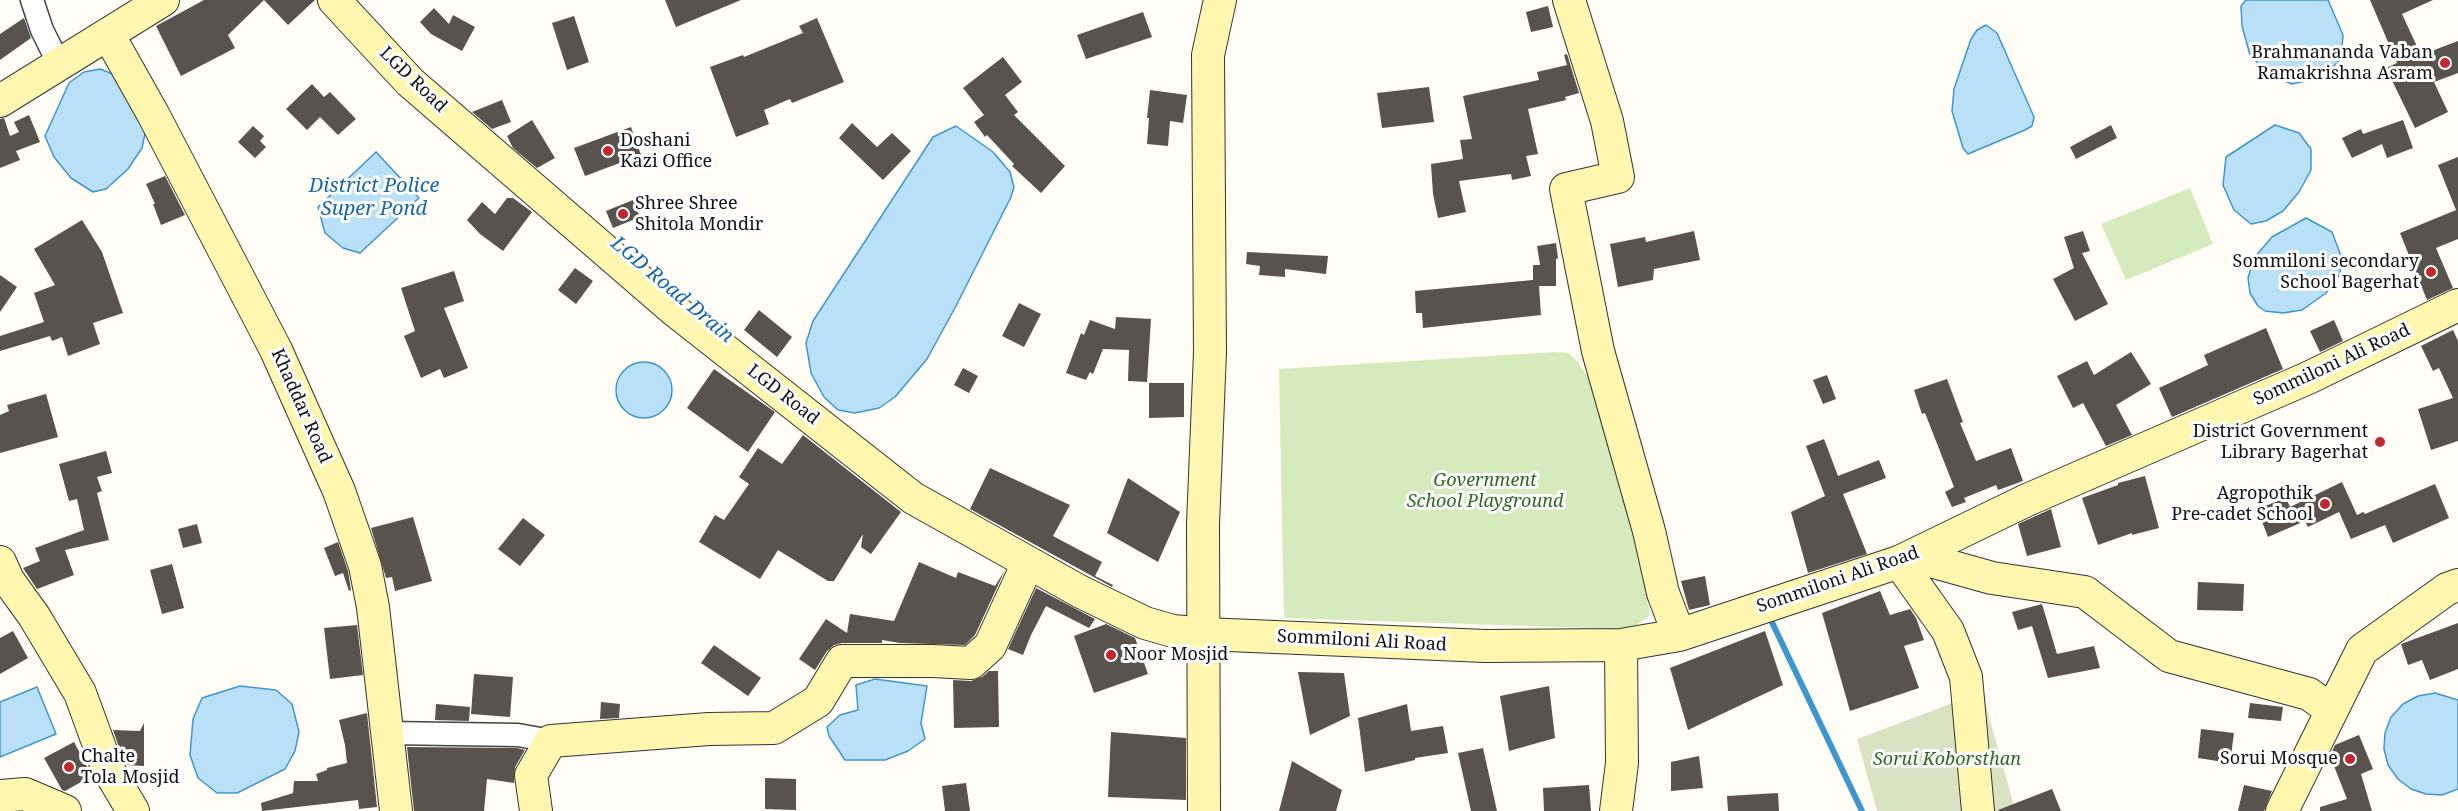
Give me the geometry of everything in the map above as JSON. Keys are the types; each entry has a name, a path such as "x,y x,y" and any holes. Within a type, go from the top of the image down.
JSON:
{"street":[{"path":"32,0 42,30 59,64"},
{"path":"0,101 163,0"},
{"name":"LGD Road","path":"334,0 411,82 674,310 913,498 1081,592 1145,623 1173,631 1205,634"},
{"path":"1204,811 1203,524 1209,352 1208,55 1220,0"},
{"path":"1569,0 1607,121 1618,177 1566,189 1599,351 1649,531 1663,593 1679,635"},
{"name":"Khaddar Road","path":"108,34 153,114 276,350 339,491 365,566 373,608 396,811"},
{"name":"Sommiloni Ali Road","path":"1205,634 1485,646 1621,645 1679,635 1906,559 2027,500 2308,378 2458,305"},
{"path":"1906,559 1992,578 2085,592 2169,656 2309,694 2331,710"},
{"path":"1906,559 1948,631 1966,677 1978,811"},
{"path":"0,562 8,580 34,616 80,693 107,767 134,811"},
{"path":"388,734 518,735 551,741 709,729 774,728 818,700 842,662 971,663 990,646 1028,562"},
{"path":"2282,811 2362,650 2447,589 2458,585"},
{"path":"1616,811 1622,763 1621,645"},
{"path":"536,811 531,775 551,741"},
{"path":"0,796 25,794 65,811"}],"green space":[{"path":"2190,188 2213,244 2126,280 2101,224"},
{"name":"Government School Playground","path":"1568,353 1577,361 1588,378 1601,412 1638,546 1650,615 1637,625 1622,629 1284,618 1279,369"},
{"name":"Sorui Koborsthan","path":"1982,692 2014,805 1997,811 1877,811 1857,739"}],"water":[{"path":"2246,0 2328,0 2343,35 2341,59 2322,77 2292,84 2268,74 2250,55 2242,26 2241,6"},
{"path":"1986,25 1997,33 2034,117 2032,126 2025,130 1968,154 1963,148 1952,111 1954,89 1971,39 1977,30"},
{"path":"100,69 123,78 147,124 142,148 128,169 106,189 93,192 71,178 54,157 45,136 69,83 84,72"},
{"path":"2275,125 2299,133 2311,149 2311,170 2299,192 2283,211 2266,221 2251,224 2234,210 2223,185 2226,157"},
{"path":"956,126 993,152 1010,172 1014,187 1011,197 927,359 895,397 879,408 855,413 838,410 824,397 811,373 806,343 813,321 933,137"},
{"name":"District Police Super Pond","path":"376,152 419,198 360,253 343,248 325,233 318,207"},
{"path":"2306,218 2332,232 2341,256 2340,274 2326,293 2302,310 2283,313 2265,311 2258,306 2250,293 2248,278 2254,258 2272,237"},
{"path":"644,362 655,364 664,370 670,379 672,390 670,401 664,410 655,416 644,418 633,416 624,410 618,401 616,390 618,379 624,370 633,364"},
{"path":"875,679 927,686 921,723 925,739 908,751 885,760 845,760 829,736 827,727 840,715 858,710 856,685"},
{"path":"240,686 276,690 292,704 299,732 295,751 285,769 237,793 217,793 198,778 190,755 193,719 202,698"},
{"path":"37,687 56,734 0,757 0,702"},
{"path":"2435,693 2458,700 2458,789 2442,795 2426,794 2411,789 2398,779 2388,765 2384,749 2385,733 2391,717 2403,704 2418,696"}],"building":[{"path":"204,0 264,0 228,35 235,48 181,76 156,26"},
{"path":"264,0 315,0 288,25"},
{"path":"665,0 741,0 676,27"},
{"path":"2370,0 2433,0 2402,14 2421,55 2458,41 2458,73 2434,82 2448,112 2415,128 2386,68 2397,63"},
{"path":"1548,6 1553,27 1531,32 1526,12"},
{"path":"434,8 449,24 453,15 475,27 462,51 431,34 420,22"},
{"path":"1143,12 1152,37 1086,59 1077,35"},
{"path":"574,16 589,62 567,70 552,23"},
{"path":"24,18 31,38 0,60 0,34"},
{"path":"817,18 844,82 792,103 790,99 764,110 769,124 736,137 710,67 743,55 744,57 803,33 799,26"},
{"path":"1567,54 1579,93 1565,97 1566,100 1528,109 1538,154 1526,156 1531,176 1512,180 1511,174 1459,181 1466,212 1438,218 1433,194 1431,164 1463,159 1460,140 1472,139 1463,96 1539,80 1537,72 1567,65 1564,55"},
{"path":"1003,57 1022,82 1005,95 1018,112 1014,115 1065,166 1041,193 1012,166 1014,164 987,135 985,137 974,122 984,115 963,88"},
{"path":"312,84 324,97 330,92 356,119 338,135 320,117 307,130 286,109"},
{"path":"1429,87 1434,122 1382,128 1377,93"},
{"path":"1150,90 1187,95 1183,123 1170,121 1168,146 1147,144"},
{"path":"502,100 511,122 492,129 472,112"},
{"path":"29,115 40,142 16,151 20,160 0,168 0,119 4,118 10,136 19,132 14,122"},
{"path":"532,120 555,158 537,168 513,148 507,136"},
{"path":"2403,120 2413,148 2387,158 2382,144 2352,158 2342,138 2361,129 2363,134"},
{"path":"852,123 877,147 892,133 911,151 883,180 839,138"},
{"path":"2111,125 2117,138 2076,159 2070,147"},
{"path":"253,126 264,136 260,141 266,147 255,158 238,142"},
{"name":"Doshani Kazi Office","path":"631,127 641,155 585,176 574,148"},
{"name":"Sommiloni secondary School Bagerhat","path":"2458,157 2458,239 2436,248 2453,288 2427,300 2400,233 2456,210 2438,165"},
{"path":"165,176 185,215 161,225 146,184"},
{"path":"507,198 513,198 532,212 503,251 480,234 467,220 482,202 495,214"},
{"name":"Shree Shree Shitola Mondir","path":"633,200 640,217 613,228 606,211"},
{"path":"82,220 102,252 123,313 93,323 100,344 68,356 62,337 52,341 50,336 0,351 0,336 44,322 34,293 55,285 34,249"},
{"path":"1694,231 1700,260 1654,269 1653,280 1618,287 1610,244 1645,237 1646,242"},
{"path":"2083,231 2090,251 2082,253 2108,304 2075,321 2053,279 2074,268 2064,237"},
{"path":"1556,243 1558,258 1556,259 1556,286 1539,286 1541,315 1423,328 1422,313 1416,313 1415,291 1533,280 1533,265 1540,265 1537,246"},
{"path":"1247,252 1328,256 1326,274 1285,269 1285,277 1259,275 1260,266 1246,264"},
{"path":"575,268 593,281 576,304 558,290"},
{"path":"454,271 464,301 444,308 468,368 444,378 440,369 421,378 404,336 415,331 401,288"},
{"path":"0,275 17,287 0,312"},
{"path":"1019,303 1041,314 1024,347 1002,336"},
{"path":"759,310 792,337 777,357 744,330"},
{"path":"1116,317 1151,319 1147,382 1128,381 1129,350 1103,349 1093,374 1090,372 1086,380 1066,373 1081,333 1084,335 1090,320 1115,329"},
{"path":"2334,320 2343,341 2320,352 2310,331"},
{"path":"2266,328 2283,369 2172,417 2159,388 2208,365 2204,355"},
{"path":"2453,330 2458,341 2458,441 2431,450 2418,409 2453,398 2439,368 2433,371 2421,346"},
{"path":"2131,352 2151,384 2116,405 2132,435 2106,446 2083,403 2073,408 2057,376 2087,361 2094,375"},
{"path":"963,368 978,376 969,393 954,385"},
{"path":"714,369 775,412 748,452 687,408"},
{"path":"1827,375 1836,399 1823,404 1813,380"},
{"path":"1947,379 1963,422 1960,423 1976,461 2011,448 2023,481 1998,490 1996,485 1964,498 1966,502 1952,507 1945,492 1954,487 1914,390"},
{"path":"1149,383 1184,383 1184,417 1149,418"},
{"path":"46,394 58,437 0,453 0,415 9,411 7,405"},
{"path":"803,435 901,512 871,554 861,547 863,534 834,581 828,581 778,550 760,579 699,542 715,515 724,520 749,484 739,477 758,448 782,464"},
{"path":"1824,439 1838,476 1879,460 1886,478 1843,494 1867,554 1808,573 1791,512 1825,496 1806,446"},
{"path":"106,451 112,473 97,477 102,491 97,493 109,540 65,550 74,575 37,589 23,568 40,561 35,548 84,530 77,499 69,501 59,464"},
{"path":"990,468 1070,505 1053,536 1102,562 1095,576 1113,585 1112,587 970,509"},
{"path":"2145,476 2159,528 2132,535 2132,533 2098,545 2082,498 2118,485 2118,483"},
{"path":"1128,478 1180,512 1158,562 1107,533"},
{"path":"2342,482 2357,515 2363,512 2365,514 2435,484 2449,518 2393,543 2385,525 2351,539 2339,512 2308,527 2305,521 2268,537 2257,509 2286,498 2290,507"},
{"path":"2051,509 2061,547 2027,556 2018,524"},
{"path":"413,517 432,581 395,591 392,577 386,578 371,528"},
{"path":"523,518 545,535 520,566 498,549"},
{"path":"197,524 202,543 183,548 178,529"},
{"path":"338,542 348,571 351,590 349,591 343,573 335,576 324,548"},
{"path":"919,562 956,578 958,572 995,586 1005,570 975,635 965,645 900,643 882,640 882,643 842,643 834,645 827,651 815,670 799,659 826,619 847,633 850,614 894,621"},
{"path":"172,564 184,608 162,614 150,570"},
{"path":"1705,576 1710,605 1689,610 1681,581"},
{"path":"2198,582 2244,584 2243,611 2197,610"},
{"path":"1036,588 1095,619 1089,628 1046,606 1023,655 1008,649"},
{"path":"1880,591 1890,615 1910,609 1916,618 1924,640 1904,646 1919,688 1850,711 1822,613"},
{"path":"2042,604 2057,654 2094,646 2100,668 2048,678 2032,626 2018,630 2012,612"},
{"path":"2458,623 2458,669 2430,680 2422,660 2408,665 2401,644"},
{"name":"Noor Mosjid","path":"1106,624 1135,638 1148,674 1094,693 1074,636"},
{"path":"357,625 363,675 330,679 324,628"},
{"path":"13,631 28,658 0,674 0,638"},
{"path":"1765,631 1783,685 1688,730 1670,668"},
{"path":"714,645 761,678 748,696 701,663"},
{"path":"989,671 998,671 999,727 954,728 953,680 971,681 982,677"},
{"path":"1298,672 1344,673 1350,716 1310,735"},
{"path":"474,674 513,677 510,717 471,714"},
{"path":"1549,686 1555,738 1509,751 1500,696"},
{"path":"601,702 620,704 619,718 600,719"},
{"path":"2250,703 2283,707 2281,721 2248,718"},
{"path":"436,704 470,707 469,721 435,720"},
{"path":"1407,704 1411,731 1443,726 1448,753 1415,758 1415,760 1365,772 1358,718"},
{"path":"367,713 377,807 359,809 358,800 262,811 261,803 293,793 294,781 318,781 316,774 327,768 347,763 339,720"},
{"path":"144,723 144,766 127,765 125,762 128,756 123,759 113,730 140,731"},
{"path":"2201,729 2234,733 2230,763 2198,758"},
{"path":"1111,732 1186,738 1186,800 1108,797"},
{"path":"2359,735 2373,769 2361,774 2372,811 2320,811 2320,807 2347,799 2330,756 2335,745"},
{"name":"Chalte Tola Mosjid","path":"74,742 92,776 65,791 62,790 44,758"},
{"path":"407,747 525,750 515,767 514,783 487,779 484,811 414,811"},
{"path":"1483,748 1497,811 1471,811 1458,753"},
{"path":"1699,756 1703,788 1671,791 1671,762"},
{"path":"1292,761 1342,790 1336,811 1279,811"},
{"path":"765,778 796,779 796,810 765,809"},
{"path":"966,783 970,811 945,811 942,786"},
{"path":"1589,785 1591,811 1544,811 1543,788"},
{"path":"2244,785 2272,791 2264,811 2238,811"},
{"path":"2052,789 2061,811 1998,810"},
{"path":"1778,793 1779,811 1728,811 1727,796"}],"waterway":[{"path":"1769,616 1862,811"}],"place":[{"name":"Brahmananda Vaban Ramakrishna Asram","path":"2445,63"},
{"name":"Doshani Kazi Office","path":"608,151"},
{"name":"Shree Shree Shitola Mondir","path":"623,214"},
{"name":"Sommiloni secondary School Bagerhat","path":"2431,272"},
{"name":"District Government Library Bagerhat","path":"2380,442"},
{"name":"Agropothik Pre-cadet School","path":"2325,504"},
{"name":"Noor Mosjid","path":"1111,655"},
{"name":"Sorui Mosque","path":"2350,759"},
{"name":"Chalte Tola Mosjid","path":"69,767"}],"water label":[{"name":"LGD Road Drain","path":"672,290"}]}
